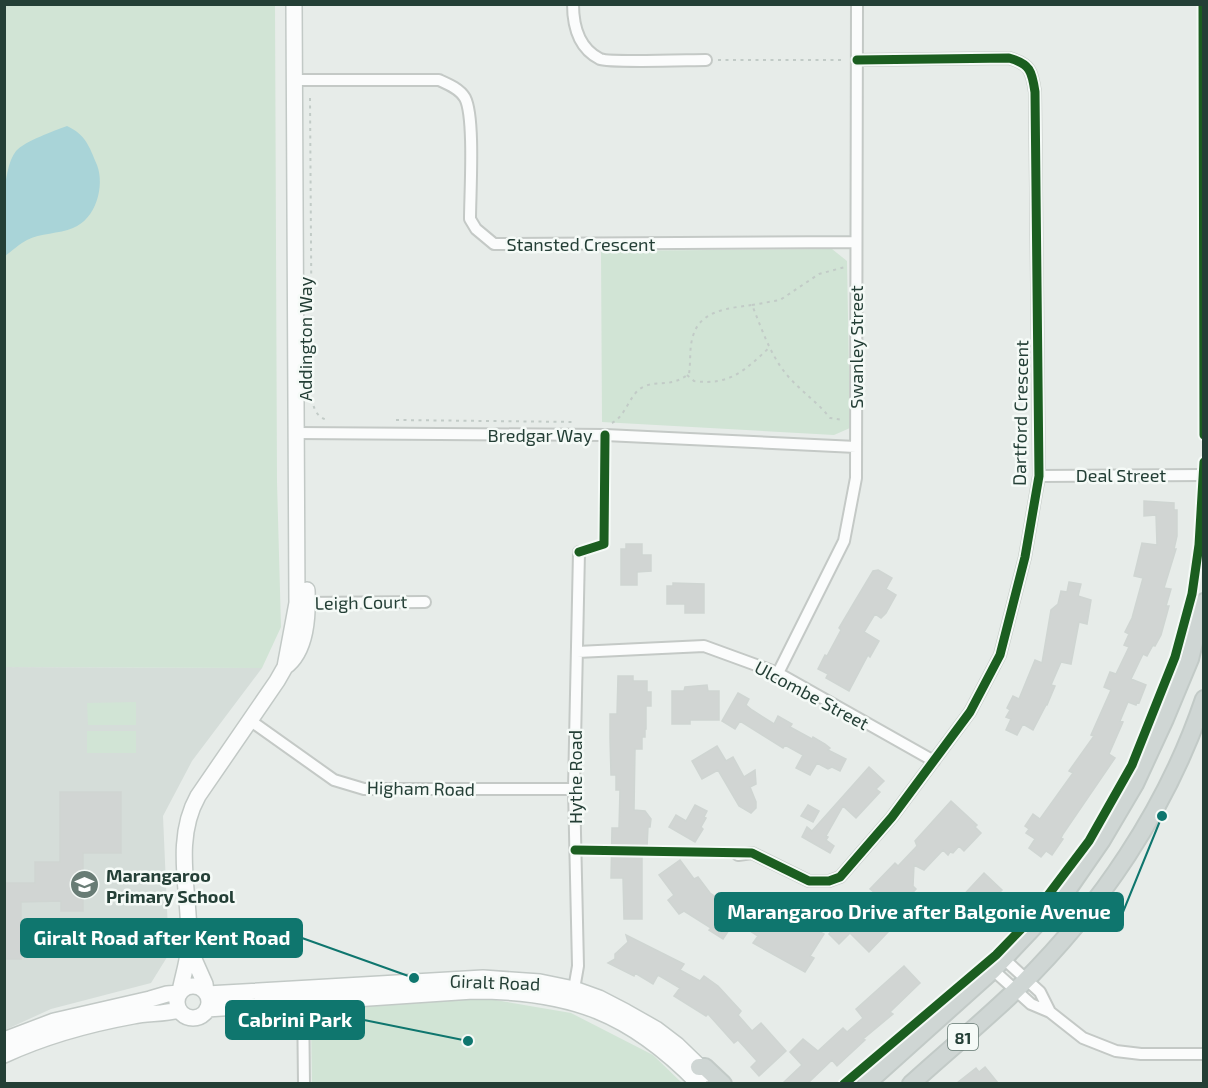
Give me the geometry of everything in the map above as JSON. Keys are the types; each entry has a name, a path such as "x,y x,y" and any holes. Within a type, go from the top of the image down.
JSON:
{"main road":[{"name":"81","path":"867,1083 998,964 1064,895 1135,784 1166,719 1190,659 1203,610"},
{"name":"81","path":"911,1083 1021,985 1088,910 1132,848 1181,758 1203,699"},
{"path":"699,1075 705,1067 723,1083"}],"street":[{"name":"Addington Way","path":"294,4 300,80"},
{"name":"Addington Way","path":"180,992 189,948 184,850 186,823 190,810 285,667 285,656 302,603 302,433 295,283 303,4"},
{"path":"573,4 573,23 584,47 601,60 706,60"},
{"name":"Swanley Street","path":"778,673 844,541 856,478 857,4"},
{"name":"Dartford Crescent","path":"738,855 752,853 809,881 829,881 840,877 892,817 970,712 1000,655 1025,557 1039,476 1033,75 1023,62 1009,58 857,60"},
{"name":"Stansted Crescent","path":"300,80 439,80 454,87 465,98 470,117 470,219 476,229 494,244 856,242"},
{"name":"Bredgar Way","path":"302,433 605,435 855,447"},
{"name":"Deal Street","path":"1039,476 1203,475"},
{"name":"Hythe Road","path":"573,995 578,966 574,789 579,552"},
{"name":"Leigh Court","path":"302,603 425,602"},
{"name":"Ulcombe Street","path":"577,652 704,646 778,673 934,761"},
{"name":"Higham Road","path":"251,721 334,780 364,789 574,789"},
{"name":"Addington Way","path":"189,948 205,984 207,998"},
{"path":"998,964 1021,985 1040,992 1050,1012 1083,1038 1116,1051 1141,1054 1203,1054"},
{"path":"193,985 199,987 207,998 203,1015 193,1018 186,1017 178,1010 176,1001 180,992 185,987 193,985"},
{"name":"Giralt Road","path":"207,998 473,991 599,998 656,1029 677,1045 699,1075 716,1083"},
{"path":"4,1040 54,1021 180,992"},
{"path":"303,996 304,1083"},
{"path":"4,1055 53,1036 92,1025 132,1016 169,1013 178,1010"}],"path":[{"path":"706,60 857,60"},
{"path":"310,98 312,392 315,411 320,418 327,420"},
{"path":"611,423 624,413 634,395 644,387 678,382 687,375 693,336 698,325 720,309 780,300 819,274 840,270 847,266 856,267"},
{"path":"752,305 770,347 783,370 799,388 817,402 830,418 856,421"},
{"path":"687,375 694,381 724,381 746,368 770,347"},
{"path":"392,420 579,422"}],"shaded area":[{"name":"Marangaroo Primary School","path":"4,667 262,668 192,761 163,816 169,954 151,983 51,1009 5,1030"}],"green space":[{"path":"4,5 275,5 277,482 281,627 262,668 5,667"},
{"path":"832,249 847,261 850,428 834,435 602,422 601,251"},
{"path":"136,702 136,725 88,725 87,703"},
{"path":"87,731 136,731 136,753 87,753"},
{"path":"484,998 571,1013 653,1055 682,1083 312,1083 311,1026 323,1009"}],"water":[{"path":"67,126 83,137 97,165 100,182 93,210 81,224 32,238 21,243 5,256 4,201 7,172 11,160 20,147"}],"building":[{"path":"1144,501 1174,503 1174,510 1177,510 1177,536 1174,549 1176,549 1164,588 1171,589 1166,606 1169,606 1161,635 1147,656 1143,654 1131,679 1146,685 1139,703 1137,702 1136,705 1128,702 1120,721 1123,722 1109,754 1115,758 1063,834 1061,838 1063,839 1052,855 1046,851 1041,857 1029,848 1035,839 1026,833 1029,829 1025,826 1033,814 1040,819 1073,773 1069,771 1094,736 1091,735 1111,690 1104,687 1110,672 1116,674 1129,647 1124,645 1129,634 1125,632 1132,618 1143,578 1134,576 1142,543 1157,545 1156,515 1144,516"},
{"path":"626,544 642,544 642,555 651,555 651,571 637,572 637,585 621,585 621,549 626,549"},
{"path":"878,570 892,578 886,589 896,595 886,613 881,618 875,614 864,632 879,641 870,657 868,655 849,691 826,678 828,674 818,669 873,571"},
{"path":"1069,582 1081,584 1078,596 1091,600 1087,624 1079,622 1071,664 1061,662 1051,685 1055,686 1033,730 1023,724 1017,735 1006,730 1011,719 1006,717 1010,710 1007,708 1013,696 1019,699 1035,660 1042,663 1051,610 1058,604 1061,591 1067,592"},
{"path":"673,583 704,584 704,613 685,613 685,604 667,604 667,586 673,586"},
{"path":"618,676 633,676 633,681 647,681 647,692 651,692 651,706 646,706 646,729 645,737 642,737 642,749 635,749 634,810 645,811 651,819 650,827 648,827 647,847 642,847 642,919 624,919 623,878 611,878 612,828 619,828 620,790 616,790 616,775 611,775 610,714 617,714"},
{"path":"707,685 708,691 719,691 719,720 690,720 690,724 672,724 672,691 684,691 685,687"},
{"path":"738,693 749,699 746,705 774,724 778,716 792,724 790,727 812,739 813,737 830,748 828,750 846,759 840,771 832,767 828,769 817,763 810,775 796,768 803,755 785,745 783,748 740,721 735,729 722,721"},
{"path":"717,746 726,761 733,757 744,777 755,770 756,784 750,787 756,808 751,813 739,806 718,770 702,779 692,761"},
{"path":"869,767 884,781 876,789 880,792 856,818 843,806 826,836 828,837 826,840 834,846 830,853 802,837 807,827 812,831"},
{"path":"60,792 121,792 121,853 83,853 83,911 61,911 61,901 21,902 21,959 4,959 4,883 35,883 35,862 60,862"},
{"path":"951,801 977,825 975,827 981,833 964,851 959,846 948,855 943,850 924,870 914,865 913,886 916,889 902,904 898,900 893,905 887,899 872,915 888,932 869,952 850,933 839,944 829,934 843,919 851,913 853,915 875,893 870,889 895,863 898,866 917,846 915,841"},
{"path":"695,805 707,811 701,827 703,829 695,842 669,827 676,815 686,821"},
{"path":"808,805 819,811 813,822 801,816"},
{"path":"680,860 694,879 698,877 710,893 728,905 730,901 745,911 756,895 771,906 765,915 785,928 792,917 824,934 810,956 814,958 805,972 753,943 758,936 735,921 723,939 709,930 711,928 684,911 679,914 668,900 674,895 659,875"},
{"path":"984,873 1002,890 992,900 1001,909 985,926 958,901"},
{"path":"626,935 684,964 680,970 700,981 704,976 718,986 741,1011 738,1015 752,1031 761,1023 786,1051 759,1076 751,1067 757,1061 738,1040 734,1043 708,1014 706,1016 674,996 680,988 658,975 653,984 635,973 634,976 608,963 615,959 615,954 628,942"},
{"path":"904,966 920,983 890,1012 893,1014 863,1039 865,1040 837,1066 832,1060 808,1083 783,1083 802,1065 790,1052 803,1039 818,1051 843,1028 847,1032 863,1018 856,1009"},
{"path":"985,1067 998,1083 957,1083 976,1068 979,1072"}],"cycle path":[{"path":"1203,4 1204,435"},
{"path":"575,850 752,853 809,881 829,881 840,877 892,817 970,712 1000,655 1025,557 1039,476 1035,92 1033,79 1026,66 1009,58 857,60"},
{"path":"579,552 604,544 605,435"},
{"path":"844,1084 996,955 1027,923 1089,841 1132,765 1175,657 1192,594 1199,545 1204,462"}],"place":[{"name":"Marangaroo Drive after Balgonie Avenue","path":"1162,816"},
{"name":"Marangaroo Primary School","path":"85,885"},
{"name":"Giralt Road after Kent Road","path":"414,978"},
{"name":"Cabrini Park","path":"468,1041"}]}
